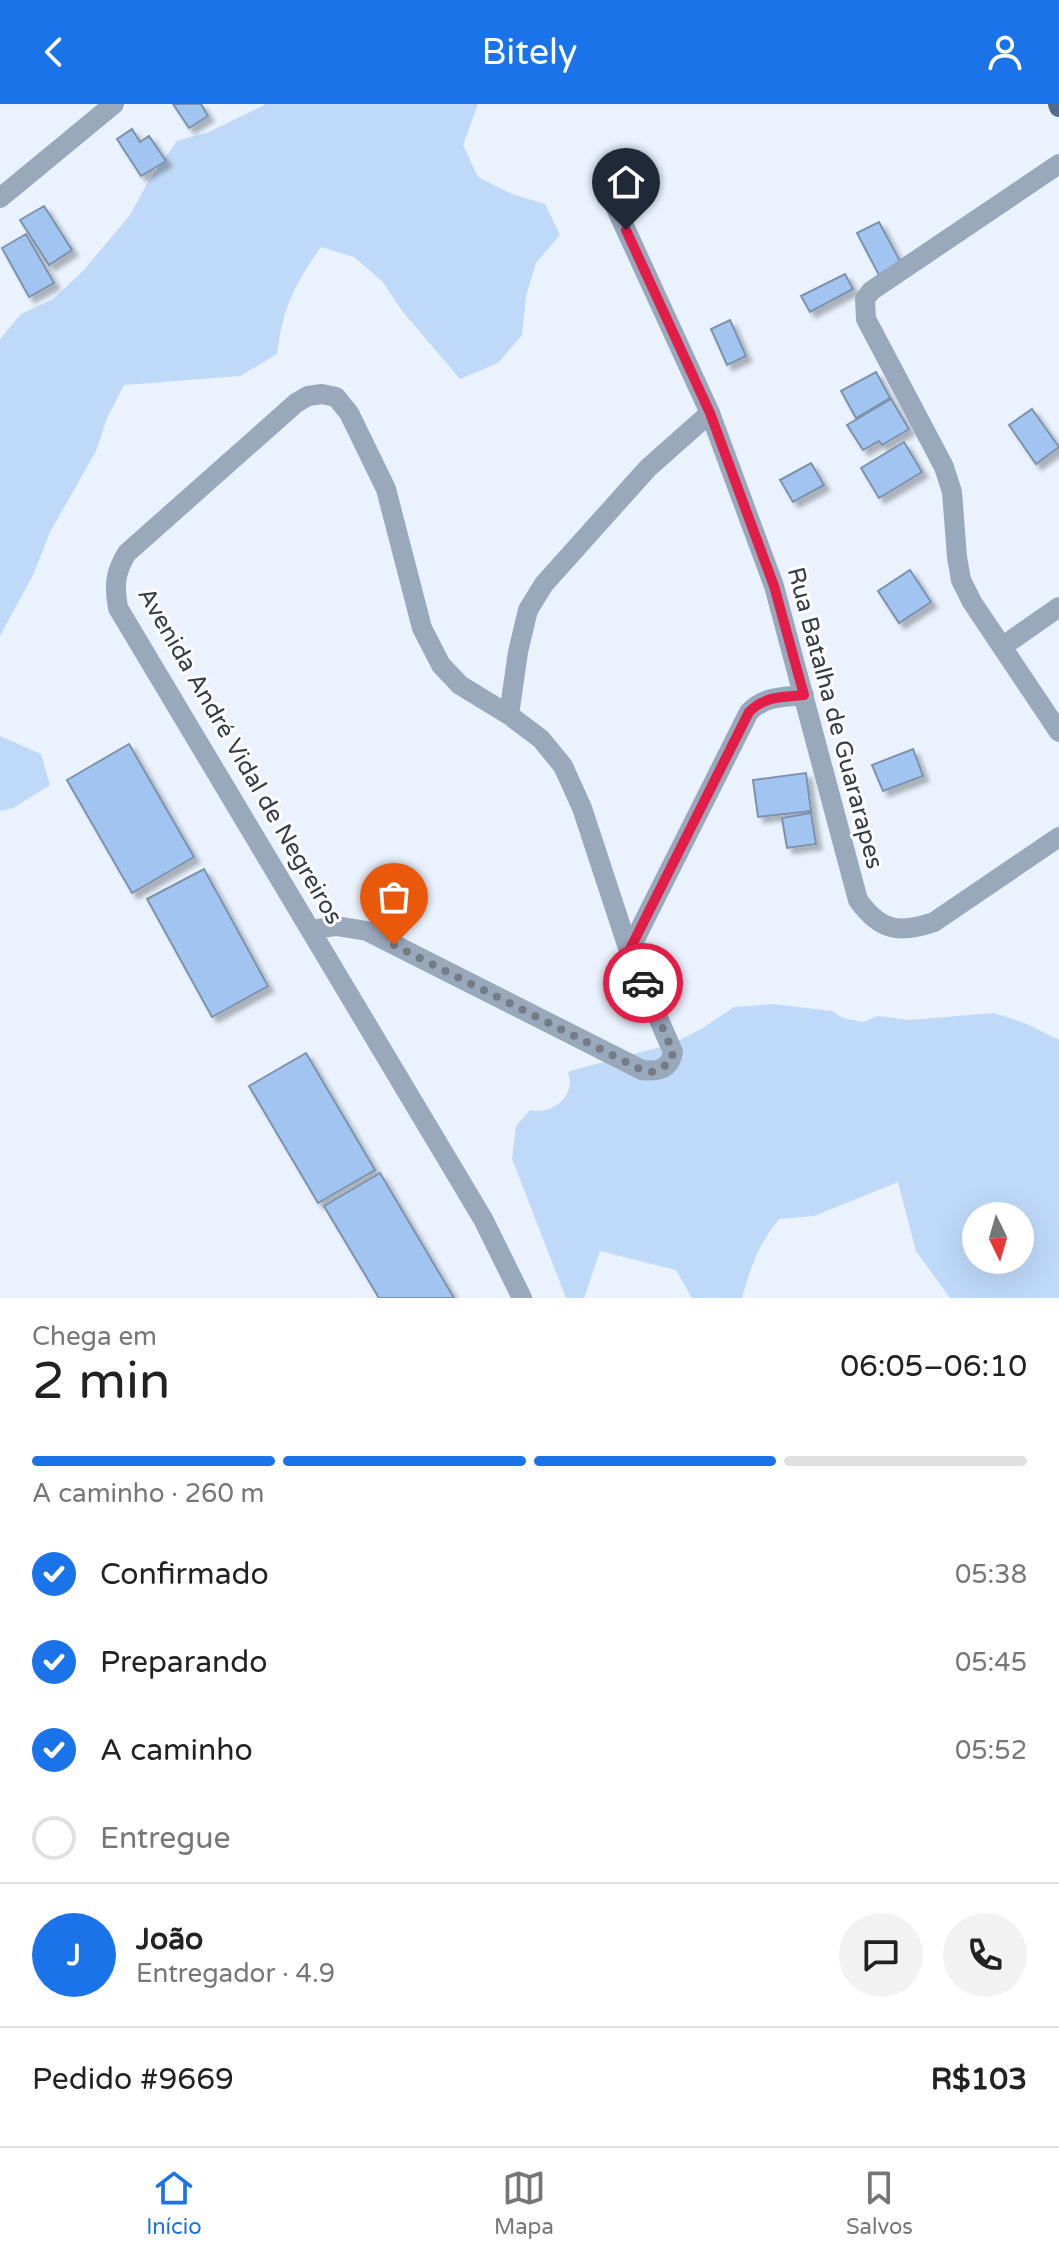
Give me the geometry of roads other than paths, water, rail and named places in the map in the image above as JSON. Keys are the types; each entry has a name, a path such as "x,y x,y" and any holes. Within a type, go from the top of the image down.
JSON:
{"street":[{"path":"0,198 114,104"},
{"path":"1059,164 871,291 865,299 866,319 944,467 952,492 961,580 972,602 1059,732"},
{"name":"Rua Batalha de Guararapes","path":"614,204 710,413 774,586 858,900 870,918 890,928 911,930 934,922 1059,837"},
{"name":"Avenida André Vidal de Negreiros","path":"509,715 460,685 441,665 422,628 386,489 349,413 336,397 322,394 308,396 296,403 127,553 117,570 114,589 118,608 483,1219 522,1298"},
{"path":"311,930 336,926 367,931 642,1070 654,1072 671,1062 673,1052 629,951 582,808 563,766 541,739 509,715 528,610 544,584 648,468 710,413"},
{"path":"1003,646 1059,607"},
{"path":"629,951 749,712 759,702 773,697 804,695"}]}
